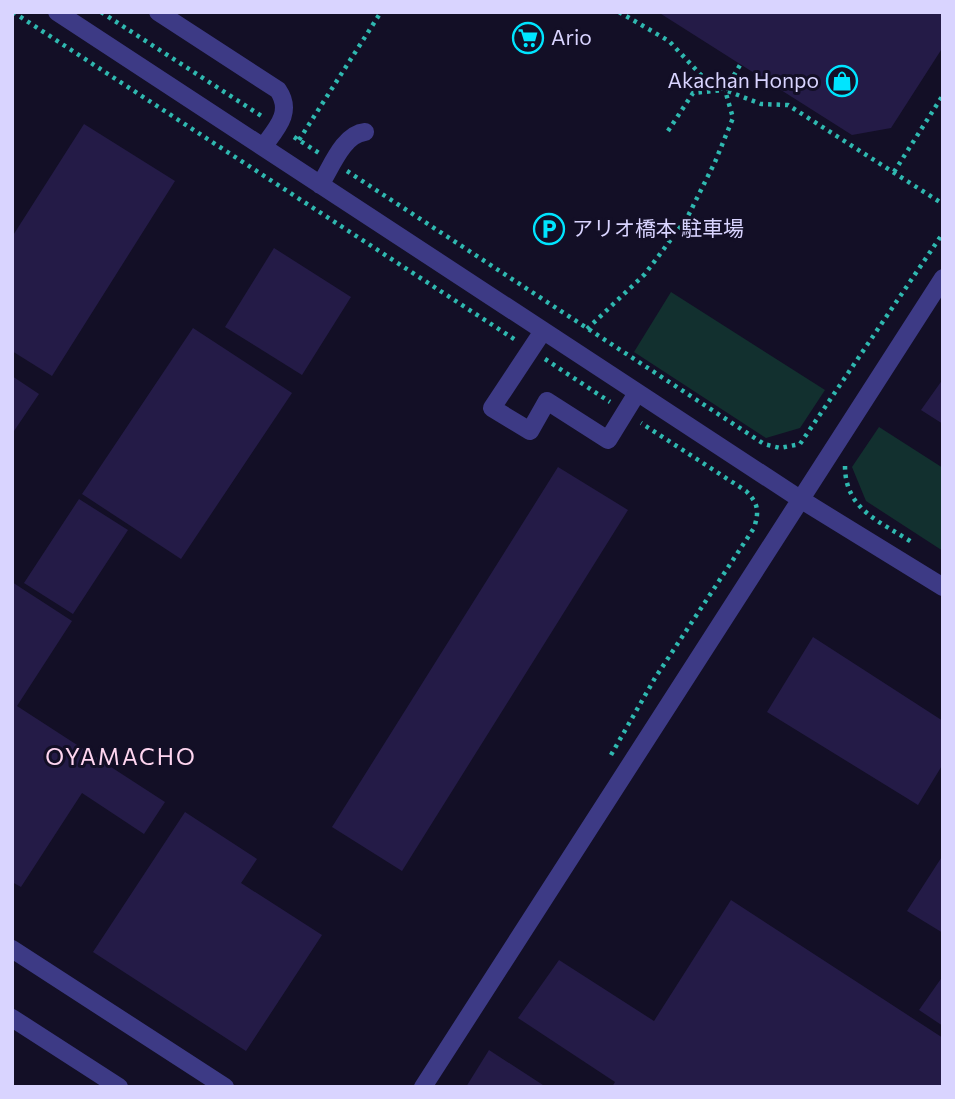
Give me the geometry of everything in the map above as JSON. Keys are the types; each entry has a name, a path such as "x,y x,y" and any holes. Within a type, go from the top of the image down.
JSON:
{"street":[{"path":"57,12 79,18 320,185 800,499 941,587"},
{"path":"158,12 278,90 285,100 286,113 264,147"},
{"path":"320,185 347,141 356,133 365,132"},
{"path":"423,1087 943,278"},
{"path":"543,331 492,408 530,431 547,401 608,440 637,393"},
{"path":"12,949 225,1087"},
{"path":"12,1018 118,1087"}],"path":[{"path":"13,12 755,499 759,512 754,528 654,678 609,758"},
{"path":"101,12 764,444 780,448 800,444 943,233"},
{"path":"299,141 381,12"},
{"path":"619,12 669,41 701,75 725,90 761,104 788,105 943,204"},
{"path":"587,329 645,274 687,218 733,118 725,90 740,65"},
{"path":"668,131 693,93 725,90"},
{"path":"894,172 943,95"},
{"path":"852,454 845,465 845,484 852,499 920,547"}],"green space":[{"path":"671,292 825,390 800,428 766,438 634,352"},
{"path":"879,427 943,468 943,551 866,501 852,467"}],"building":[{"path":"658,12 943,12 943,47 891,128 852,135"},
{"path":"84,124 175,181 52,376 12,351 12,237"},
{"path":"274,248 351,297 302,375 225,327"},
{"path":"193,328 292,393 181,559 82,494"},
{"path":"12,376 39,394 12,434"},
{"path":"943,379 943,424 921,410"},
{"path":"558,467 628,510 402,871 332,827"},
{"path":"79,499 128,530 73,614 24,583"},
{"path":"12,582 72,621 17,706 165,802 144,834 82,793 21,887 12,882"},
{"path":"813,637 943,721 943,764 918,805 767,712"},
{"path":"185,812 257,859 241,883 322,935 246,1051 93,952"},
{"path":"943,855 943,933 907,911"},
{"path":"731,900 943,1038 943,1087 612,1087 615,1082 518,1018 559,960 654,1021"},
{"path":"943,976 943,1026 919,1010"},
{"path":"489,1050 546,1087 466,1087"}],"place":[{"name":"Ario","path":"528,38"},
{"name":"Akachan Honpo","path":"842,81"},
{"name":"アリオ橋本 駐車場","path":"549,229"}],"district":[{"name":"OYAMACHO","path":"121,757"}]}
